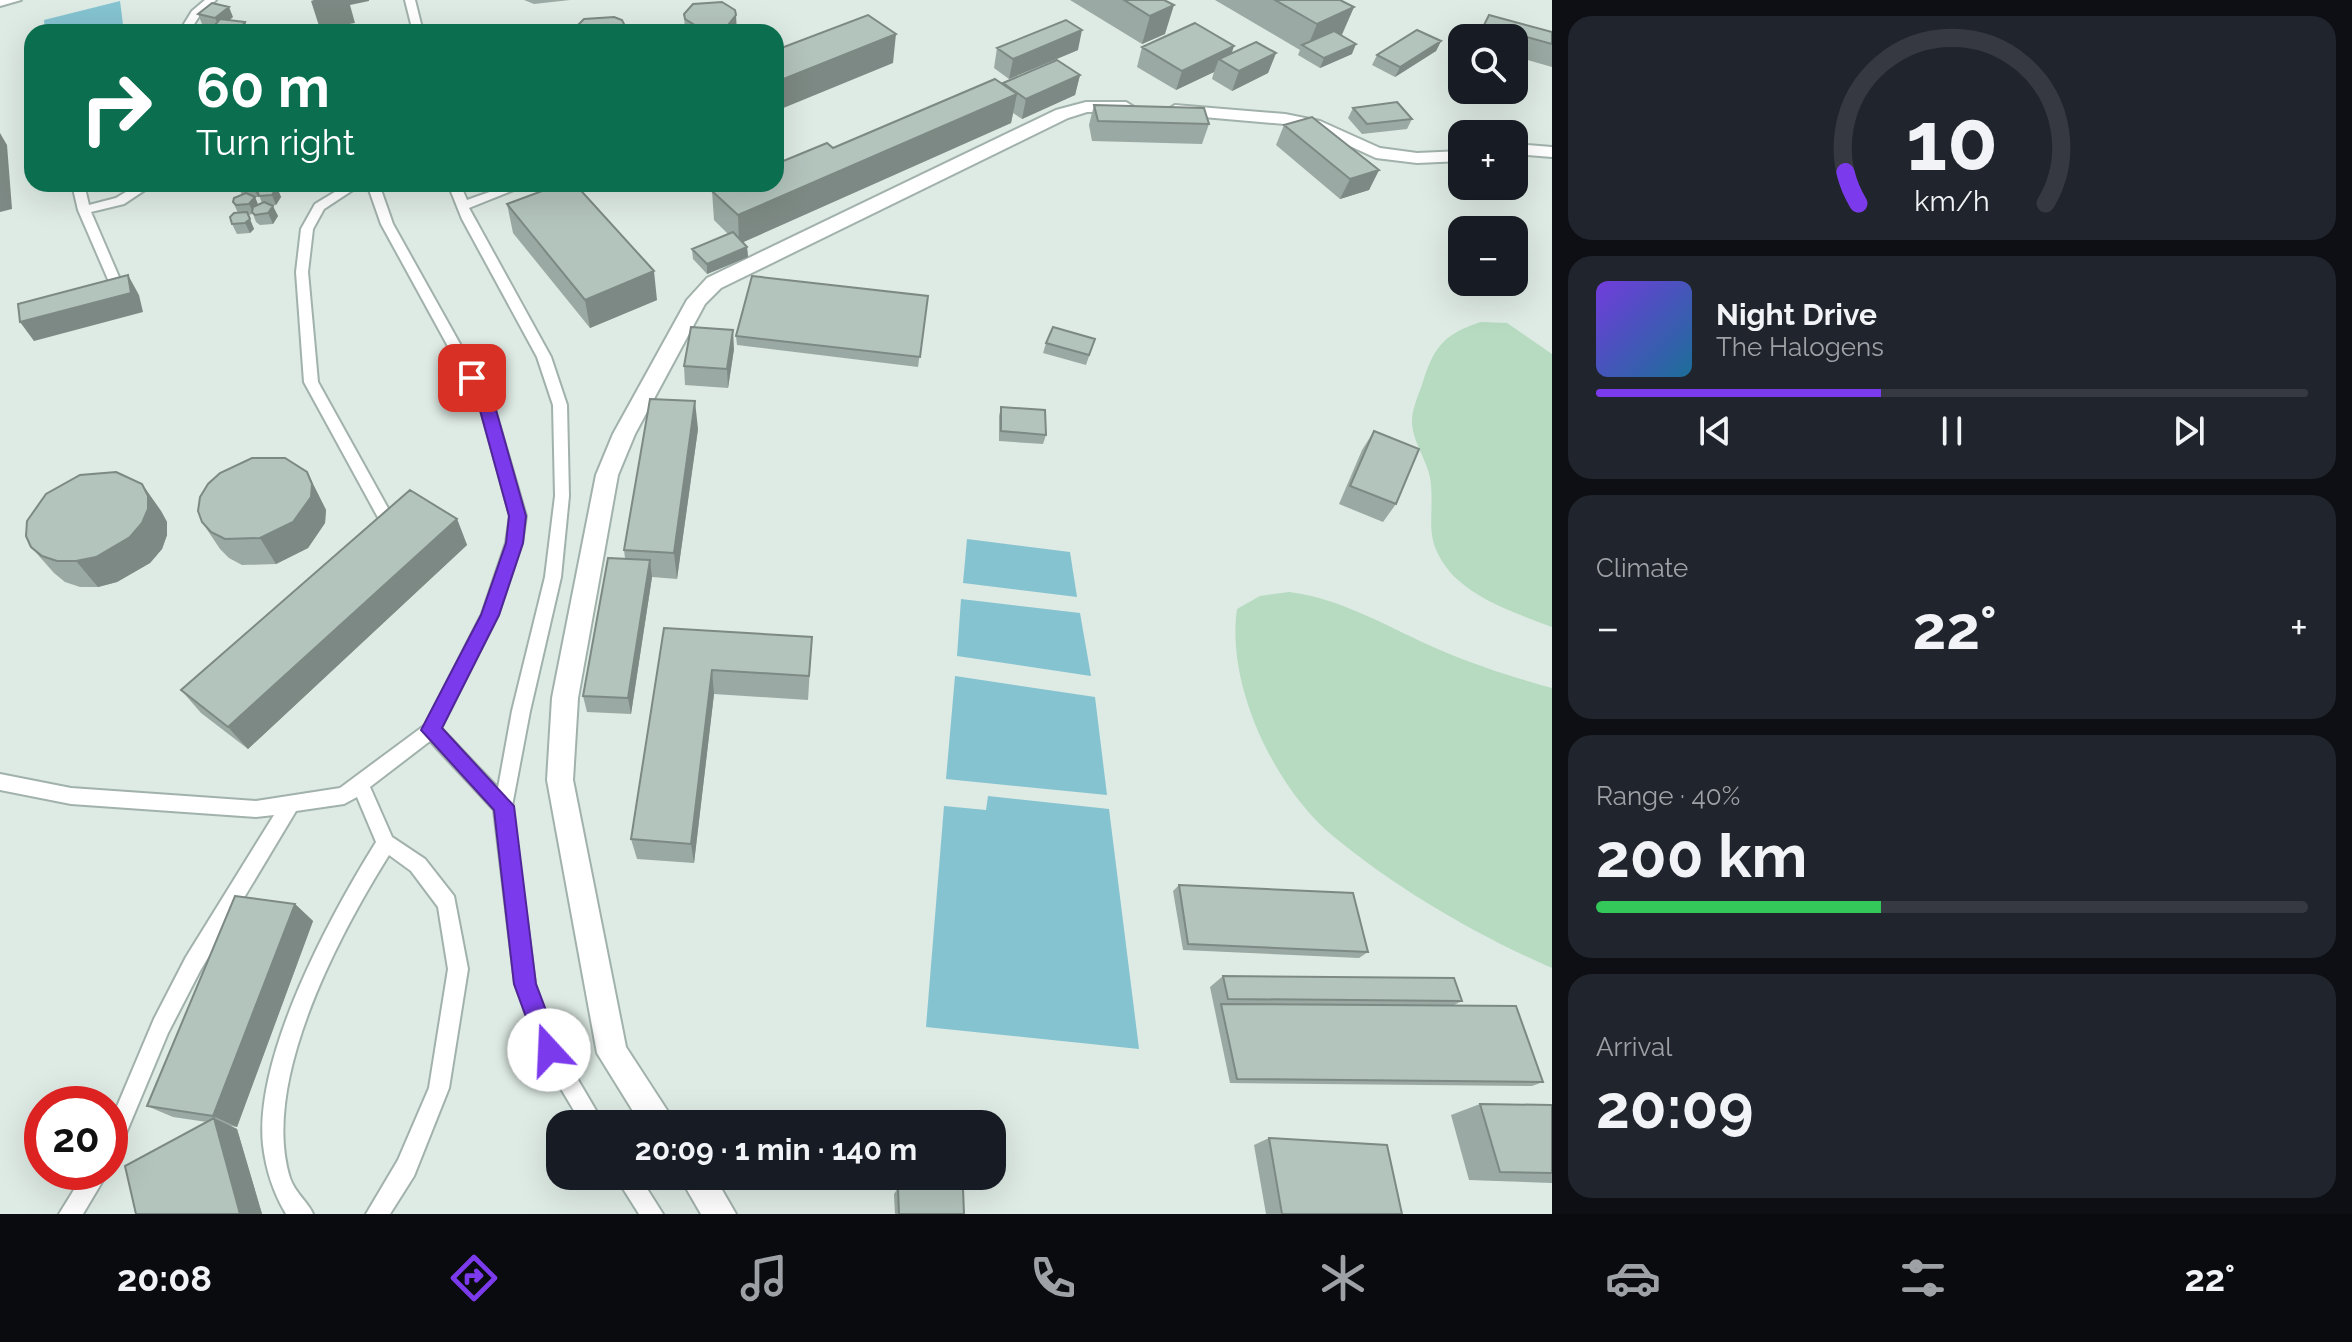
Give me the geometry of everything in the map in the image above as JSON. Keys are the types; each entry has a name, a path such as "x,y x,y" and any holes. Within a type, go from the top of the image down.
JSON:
{"street":[{"path":"651,1110 612,1053 560,780 565,698 607,475 624,434 697,300 714,283 798,241 1062,114 1086,107 1126,107 1285,119 1320,126 1376,153 1417,158 1448,157"},
{"path":"1528,150 1552,152"},
{"path":"704,1190 720,1214"}],"lane":[{"path":"0,3 16,0"},
{"path":"189,24 211,0"},
{"path":"410,0 416,24"},
{"path":"80,192 84,210 116,284"},
{"path":"84,210 120,201 135,192"},
{"path":"343,192 319,207 307,229 302,272 311,382 386,519"},
{"path":"0,782 86,797 256,809 344,796 431,730 490,615 514,543 518,516 486,403 387,224 376,192"},
{"path":"457,192 544,357 560,405 562,496 553,577 521,711 503,806 525,984 549,1050 585,1110"},
{"path":"462,206 501,192"},
{"path":"431,730 503,806"},
{"path":"360,784 386,843 418,865 447,903 458,969 439,1088 406,1168 377,1214"},
{"path":"128,1105 161,1026 193,964 291,804"},
{"path":"302,1214 298,1213 280,1179 273,1122 293,1029 335,927 386,843"},
{"path":"70,1214 85,1190"},
{"path":"636,1190 652,1214"}],"green space":[{"path":"1481,322 1507,323 1552,354 1552,627 1472,591 1450,572 1433,540 1430,477 1415,437 1413,412 1431,361 1441,344 1457,332"},
{"path":"1289,592 1329,601 1453,656 1552,688 1552,968 1466,926 1410,892 1333,836 1292,791 1259,733 1247,701 1239,670 1236,639 1237,609 1260,596"}],"water":[{"path":"120,1 123,24 44,24 44,20"},
{"path":"967,539 1070,552 1077,597 963,583"},
{"path":"961,599 1080,613 1091,676 957,656"},
{"path":"955,676 1095,697 1107,795 946,779"},
{"path":"988,796 1109,809 1139,1049 926,1027 944,806 986,810"}],"building":[{"path":"1124,0 1164,0 1174,5 1150,16"},
{"path":"1275,0 1340,0 1354,7 1317,24"},
{"path":"722,2 735,10 736,15 729,24 693,24 685,19 684,14 693,4"},
{"path":"212,3 229,7 215,18 198,14"},
{"path":"868,15 896,34 784,79 784,47"},
{"path":"1489,15 1522,24 1484,24"},
{"path":"614,17 624,24 579,24 584,19"},
{"path":"220,19 245,22 243,24 216,24"},
{"path":"1066,20 1082,30 1013,59 997,48"},
{"path":"1195,23 1234,46 1182,71 1142,47"},
{"path":"1528,26 1552,32 1552,44 1528,37"},
{"path":"1417,30 1441,41 1400,67 1377,55"},
{"path":"1334,31 1356,44 1324,58 1302,45"},
{"path":"1256,42 1276,53 1239,71 1219,59"},
{"path":"1057,60 1080,75 1026,99 1003,83"},
{"path":"995,79 1017,94 738,215 713,192 784,192 784,161 827,143 833,148"},
{"path":"1397,102 1412,119 1367,124 1353,108"},
{"path":"1094,105 1204,108 1209,124 1098,121"},
{"path":"1312,117 1379,170 1350,179 1284,125"},
{"path":"258,192 274,192 272,195 259,196"},
{"path":"539,192 582,192 654,271 585,300 507,204"},
{"path":"246,193 255,197 249,204 236,205 233,202 234,198"},
{"path":"264,202 273,206 268,213 255,215 253,207"},
{"path":"247,212 250,219 245,223 232,224 230,217 234,213"},
{"path":"733,232 747,247 707,264 692,249"},
{"path":"128,275 131,293 20,322 18,304"},
{"path":"752,276 928,296 920,357 736,336"},
{"path":"691,327 733,330 727,369 684,366"},
{"path":"1053,327 1095,339 1089,355 1046,343"},
{"path":"650,399 695,401 674,553 624,550"},
{"path":"1001,407 1045,410 1046,435 1001,431"},
{"path":"1374,431 1419,449 1396,504 1350,486"},
{"path":"252,458 285,458 307,472 312,484 311,497 293,522 260,538 225,539 211,532 202,522 198,511 200,497 220,473"},
{"path":"116,472 142,484 148,496 148,509 142,523 130,537 96,557 76,561 57,561 42,556 31,547 26,536 27,521 46,494 80,475"},
{"path":"410,490 457,519 228,727 181,690"},
{"path":"608,558 650,560 628,698 583,696"},
{"path":"664,628 812,637 809,676 712,670 691,844 631,839"},
{"path":"1179,885 1353,893 1368,952 1188,944"},
{"path":"235,896 295,904 213,1116 147,1106"},
{"path":"1223,976 1454,978 1462,1001 1228,999"},
{"path":"1221,1004 1516,1006 1543,1082 1237,1079"},
{"path":"1480,1104 1552,1105 1552,1173 1500,1172"},
{"path":"214,1118 240,1214 136,1214 128,1164"},
{"path":"1269,1138 1387,1145 1402,1214 1282,1214"},
{"path":"898,1190 963,1190 964,1214 899,1214"}],"route":[{"path":"472,378 486,403 518,516 514,543 490,615 431,730 503,806 525,984 549,1050"}]}
